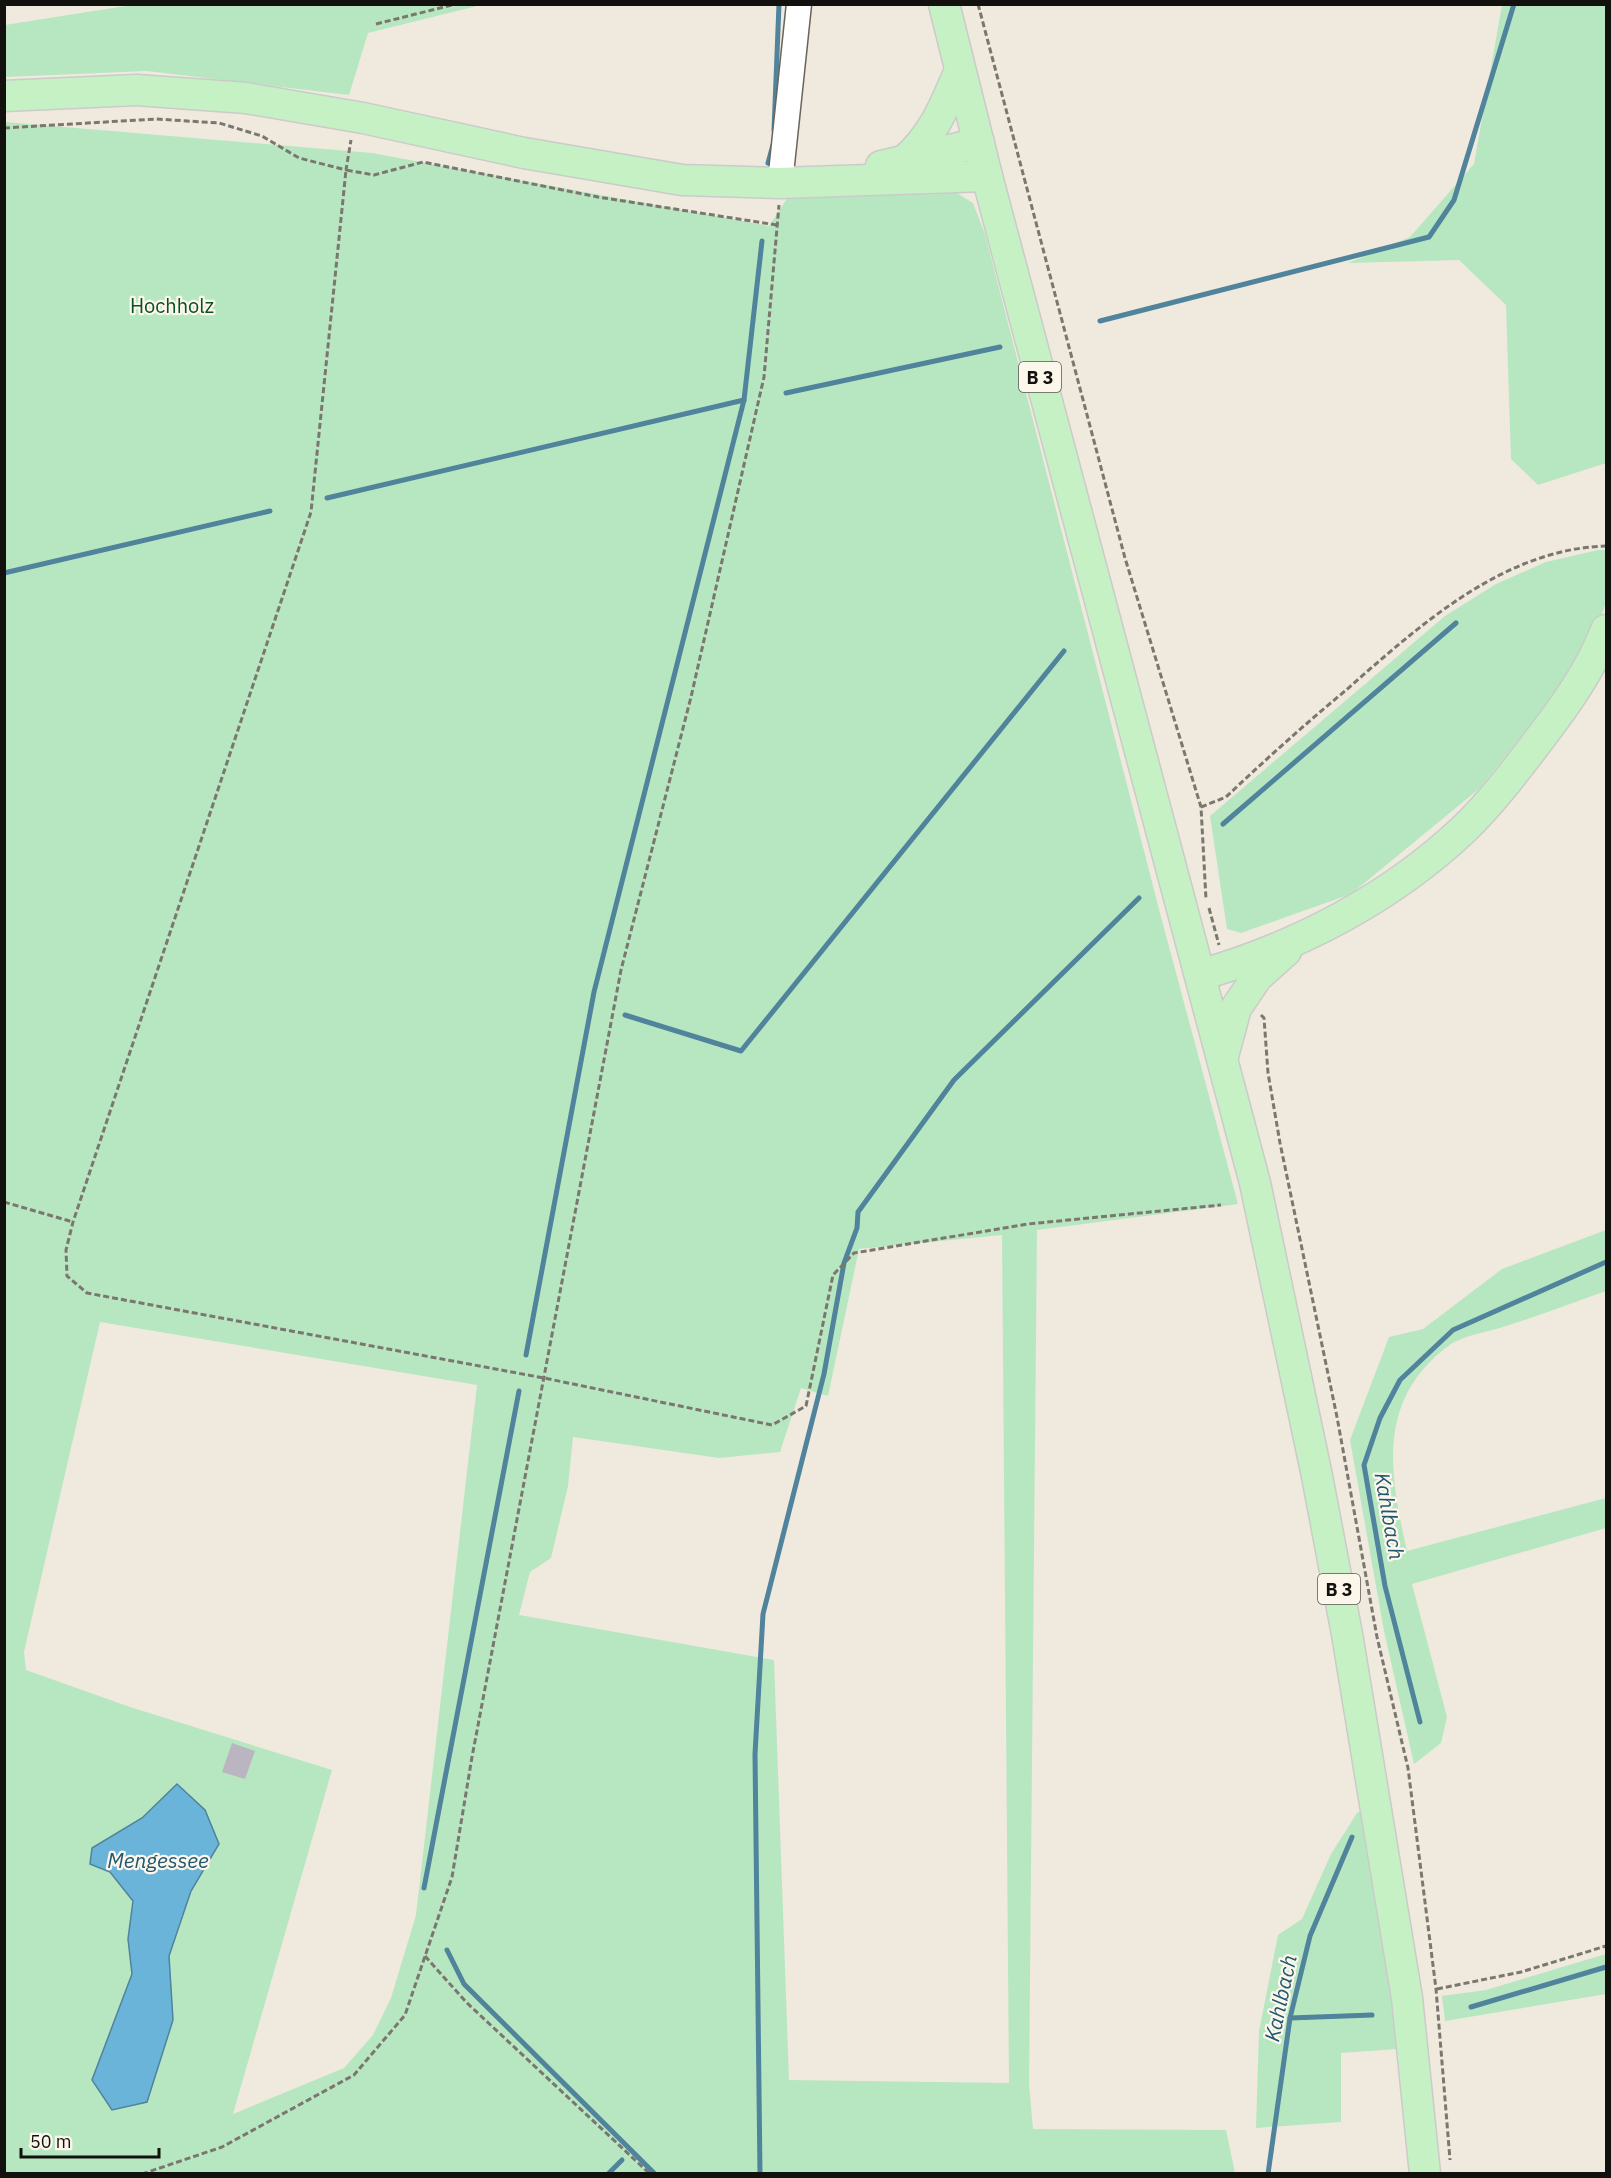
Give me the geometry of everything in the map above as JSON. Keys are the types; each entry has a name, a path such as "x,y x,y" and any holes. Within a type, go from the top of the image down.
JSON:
{"main road":[{"name":"B 3","path":"944,4 987,176 1255,1183 1331,1542 1437,2168"},
{"path":"904,161 924,143 938,123 960,70"},
{"path":"4,96 137,90 246,98 355,117 524,153 682,180 780,183 987,176"},
{"path":"823,181 979,143"},
{"path":"1200,975 1299,940 1349,913 1416,870 1464,828 1506,782 1561,711 1599,648 1606,630"},
{"path":"1222,1059 1236,1008 1257,977 1299,940"}],"street":[{"path":"780,183 799,4"}],"path":[{"path":"376,24 456,4"},
{"path":"355,117 346,170 311,512 73,1222 66,1251 67,1276 87,1293 544,1378 772,1425 806,1406 833,1275 854,1253 1028,1224 1221,1205"},
{"path":"4,128 156,119 219,123 261,136 299,158 346,170 374,175 423,162 598,197 777,225"},
{"path":"142,2174 222,2147 354,2075 405,2015 452,1877 621,970 691,697 764,377 780,183"},
{"path":"1201,807 1226,797 1393,649 1450,604 1516,567 1582,546 1606,546"},
{"path":"4,1202 73,1222"},
{"path":"1437,2168 1436,1989 1521,1972 1606,1946"},
{"path":"424,1956 466,2002 650,2174"}],"green space":[{"path":"138,4 481,5 368,33 349,95 147,71 5,77 5,25"},
{"path":"1502,5 1606,5 1606,463 1538,485 1511,459 1506,305 1459,260 1348,263 1410,237 1474,164"},
{"name":"Hochholz","path":"5,122 372,153 769,226 790,194 950,189 973,203 985,234 1160,913 1238,1204 1037,1230 1029,2084 1033,2129 1226,2130 1235,2173 5,2174","holes":["1002,1235 1009,2083 789,2080 774,1660 519,1615 530,1572 551,1558 568,1486 573,1437 719,1458 780,1452 801,1388 828,1396 859,1249","100,1322 477,1385 416,1915 391,1998 373,2035 344,2068 233,2114 332,1770 130,1707 26,1670 24,1652","177,1784 205,1810 219,1844 191,1891 169,1956 173,2020 147,2102 92,2080 132,1974 128,1939 133,1901 92,1848 142,1818"]},
{"path":"1606,550 1606,602 1599,623 1568,678 1480,788 1351,894 1241,933 1227,929 1210,816 1445,616 1496,584 1546,562"},
{"path":"1606,1230 1606,1291 1451,1344 1427,1365 1410,1388 1399,1412 1394,1438 1393,1465 1407,1551 1606,1498 1606,1528 1412,1584 1447,1717 1441,1743 1414,1764 1384,1631 1350,1440 1389,1337 1423,1329 1502,1269"},
{"path":"1369,1806 1397,2049 1341,2053 1341,2122 1256,2128 1259,2031 1278,1935 1302,1919 1331,1854 1357,1813"},
{"path":"1606,1954 1606,1994 1445,2021 1442,1996 1486,1990"}],"water":[{"name":"Mengessee","path":"177,1784 205,1810 219,1844 191,1891 169,1956 173,2020 147,2102 112,2110 92,2080 132,1974 128,1939 133,1901 110,1872 90,1864 92,1848 142,1818"}],"building":[{"path":"232,1743 255,1751 245,1779 222,1772"}],"waterway":[{"path":"774,130 779,4"},
{"path":"1100,321 1429,237 1454,200 1514,4"},
{"path":"768,163 773,145"},
{"path":"526,1355 594,992 744,400 762,241"},
{"path":"786,393 1000,347"},
{"path":"327,498 744,400"},
{"path":"4,573 270,511"},
{"path":"1223,824 1456,623"},
{"path":"625,1015 741,1051 1064,651"},
{"path":"760,2174 755,1754 763,1614 824,1374 844,1263 857,1228 858,1212 954,1080 1139,898"},
{"name":"Kahlbach","path":"1420,1722 1385,1586 1364,1465 1380,1418 1400,1380 1453,1330 1606,1262"},
{"path":"424,1888 519,1391"},
{"name":"Kahlbach","path":"1268,2174 1290,2018 1310,1936 1352,1837"},
{"path":"447,1950 464,1984 655,2174"},
{"path":"1471,2007 1606,1967"},
{"path":"1290,2018 1372,2015"},
{"path":"608,2174 622,2160"}]}
